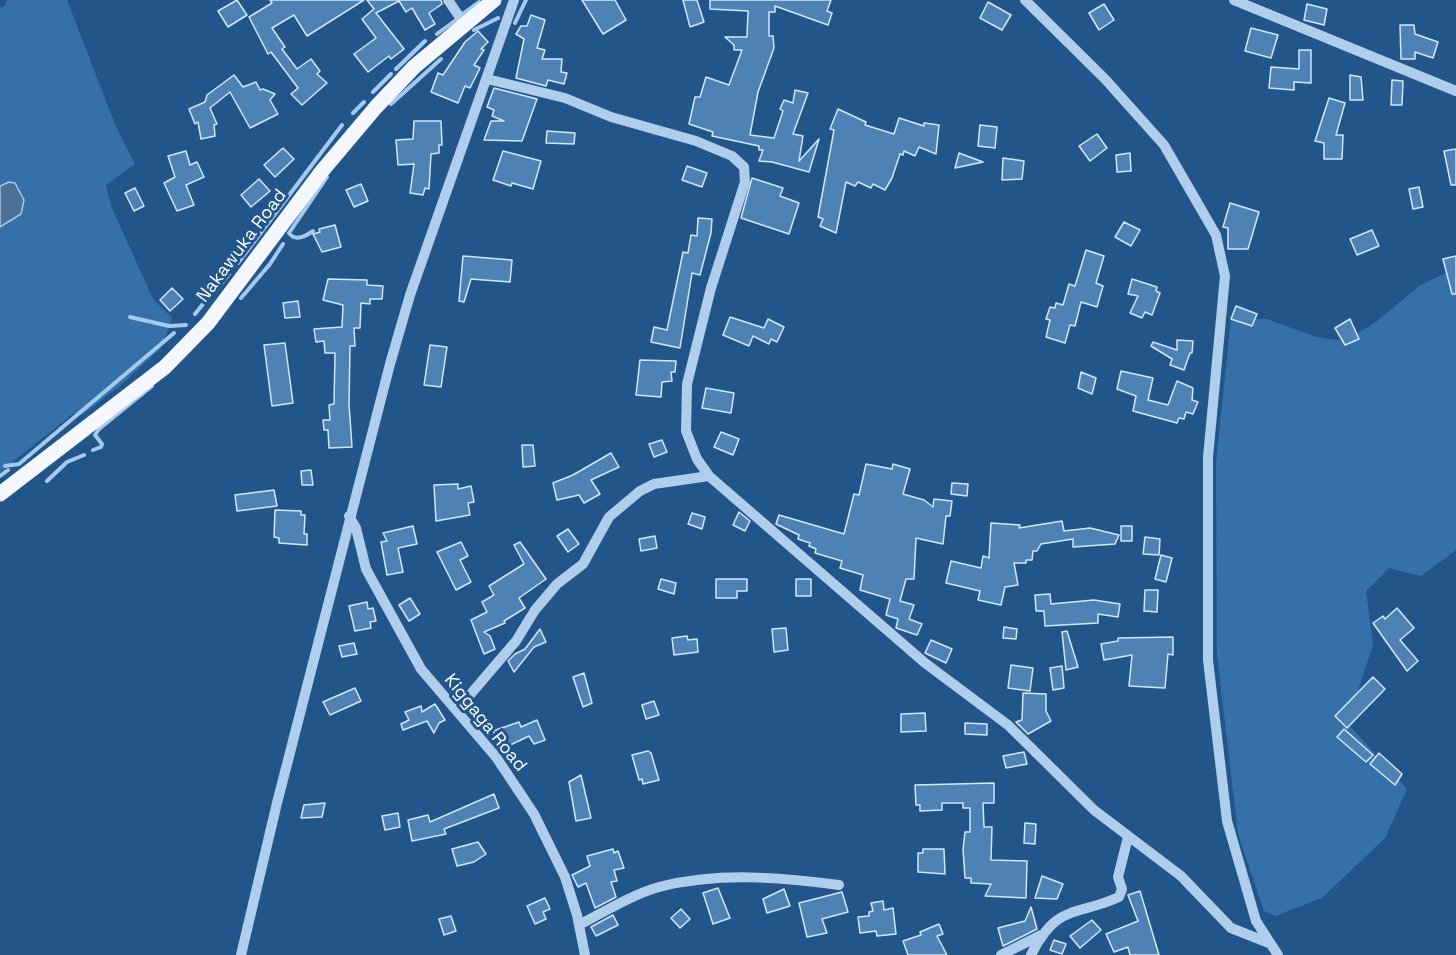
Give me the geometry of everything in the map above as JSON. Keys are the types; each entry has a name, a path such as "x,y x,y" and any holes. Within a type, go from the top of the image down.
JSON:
{"main road":[{"name":"Nakawuka Road","path":"0,494 165,367 208,323 350,136 414,67 494,0"}],"street":[{"path":"448,0 465,25"},
{"path":"241,955 349,516 410,295 514,0"},
{"path":"1025,0 1105,79 1164,145 1216,235 1225,276 1208,457 1208,660 1227,821 1256,921 1278,955"},
{"path":"1234,0 1456,92"},
{"path":"487,79 565,98 611,117 696,141 732,156 744,167 745,182 711,288 687,384 686,431 697,459 709,476 924,663 1008,725 1094,810 1181,876 1231,928 1269,944"},
{"path":"457,710 516,641 542,601 557,584 583,564 609,518 640,491 654,484 709,476"},
{"name":"Kiggaga Road","path":"349,516 356,528 366,569 415,658 439,692 457,710 496,758 534,814 565,876 585,955"},
{"path":"1001,955 1041,934 1058,919 1076,909 1119,897 1122,889 1118,877 1128,837"},
{"path":"579,925 657,888 693,881 782,877 839,885"},
{"path":"1031,955 1041,934"}],"shaded area":[{"path":"7,0 67,0 116,127 135,164 106,185 111,206 153,299 172,318 161,348 121,385 82,415 74,413 0,472 0,227 6,225 9,182 0,186 0,7 5,6"},
{"path":"9,182 15,183 24,200 21,214 0,227 0,186"},
{"path":"1456,268 1456,550 1421,576 1389,568 1366,591 1373,645 1347,723 1407,789 1385,838 1322,898 1275,916 1264,911 1238,834 1217,655 1216,463 1231,319 1267,319 1316,337 1345,341 1376,322 1419,286"}],"building":[{"path":"237,0 247,15 228,27 218,11"},
{"path":"270,0 364,0 307,36 294,15 272,28 285,47 282,49 297,69 311,59 320,71 317,74 327,83 302,105 291,94 298,88 271,52 268,54 249,17 272,3"},
{"path":"367,0 441,0 442,4 429,13 435,24 425,30 412,8 406,12 399,1 376,13 404,49 391,59 389,56 368,72 354,54 376,38 362,19 374,9"},
{"path":"582,0 615,0 626,20 603,34"},
{"path":"683,0 697,0 704,22 690,27"},
{"path":"710,0 831,0 827,11 832,13 828,25 775,6 775,12 769,12 769,36 773,36 774,48 758,92 750,135 774,138 783,111 780,109 784,100 793,103 795,90 808,93 793,134 803,136 799,161 819,139 809,172 772,162 759,161 763,150 759,150 759,146 712,136 713,132 689,124 695,97 700,97 706,77 729,85 742,50 734,50 734,45 725,37 747,37 748,11 710,9"},
{"path":"988,2 1011,15 1002,30 980,18"},
{"path":"1104,4 1114,20 1099,30 1089,13"},
{"path":"1307,4 1327,9 1324,25 1304,20"},
{"path":"531,15 545,20 537,48 545,50 542,59 562,59 561,72 567,73 564,84 548,80 546,86 516,78 524,39 516,34 521,26 527,26"},
{"path":"1400,25 1414,25 1415,34 1438,42 1433,58 1415,52 1415,59 1401,59"},
{"path":"1251,28 1278,35 1271,58 1245,51"},
{"path":"478,31 488,42 481,49 484,50 474,65 480,68 470,88 465,86 458,103 431,92 438,73 443,75 465,42"},
{"path":"1299,50 1311,50 1311,83 1294,82 1294,90 1269,88 1271,67 1299,69"},
{"path":"234,75 243,87 256,82 260,90 275,94 270,100 278,114 250,128 230,92 210,108 217,124 214,125 215,136 201,139 198,122 195,124 189,109 205,102 207,95"},
{"path":"1350,75 1361,77 1363,100 1350,100"},
{"path":"1392,80 1403,81 1402,105 1391,105"},
{"path":"494,88 537,99 522,141 484,140 491,121 504,121 492,116 494,110 487,107"},
{"path":"1329,98 1345,103 1336,135 1343,135 1342,159 1324,159 1324,143 1315,141"},
{"path":"838,109 866,122 865,125 894,134 899,118 924,126 924,123 939,125 936,154 919,147 915,156 904,151 903,155 900,154 892,178 885,190 873,184 871,188 858,182 855,186 846,182 836,233 820,226 823,219 818,217 834,130 830,129"},
{"path":"414,121 441,121 442,145 439,145 439,153 431,154 429,189 425,188 423,195 410,193 414,164 398,165 396,140 413,139"},
{"path":"980,125 997,127 995,148 978,146"},
{"path":"547,131 575,133 574,144 546,143"},
{"path":"1097,134 1107,148 1090,161 1079,146"},
{"path":"283,148 294,159 275,177 264,165"},
{"path":"1456,149 1456,185 1451,185 1444,151"},
{"path":"186,151 190,165 197,162 204,177 186,185 194,205 177,211 164,183 175,177 168,156"},
{"path":"503,151 541,161 533,189 512,183 511,186 493,180"},
{"path":"959,153 983,162 955,168"},
{"path":"1130,153 1131,171 1117,172 1116,155"},
{"path":"1003,158 1024,161 1022,179 1002,180"},
{"path":"687,166 707,173 702,187 682,180"},
{"path":"752,178 783,188 780,196 799,203 789,234 741,218"},
{"path":"259,179 270,191 251,207 241,195"},
{"path":"361,184 368,201 354,207 346,190"},
{"path":"1419,187 1423,207 1413,209 1409,189"},
{"path":"135,188 144,206 134,211 125,193"},
{"path":"1230,203 1259,212 1248,249 1228,249 1228,228 1223,227"},
{"path":"698,218 712,219 711,233 700,275 692,273 680,348 651,342 654,327 667,330 683,252 688,253 691,235 697,236"},
{"path":"1124,222 1140,230 1131,246 1115,237"},
{"path":"335,225 341,247 322,252 313,234 320,232 319,229"},
{"path":"1372,230 1379,246 1357,255 1350,239"},
{"path":"1086,250 1104,256 1096,283 1103,286 1097,307 1081,302 1075,326 1070,325 1065,343 1046,337 1050,320 1046,319 1050,307 1055,308 1056,303 1063,305 1069,284 1075,286"},
{"path":"463,256 512,260 510,282 471,279 464,302 459,301"},
{"path":"1456,256 1456,294 1452,294 1443,259"},
{"path":"328,279 367,280 367,285 383,286 382,299 370,299 370,304 361,303 360,328 354,328 355,346 350,346 349,404 352,447 329,448 328,430 324,430 323,420 330,420 329,405 334,404 335,353 325,353 324,341 316,342 314,329 342,327 343,305 323,300"},
{"path":"1132,279 1157,287 1156,291 1160,293 1152,315 1145,312 1142,318 1130,313 1138,296 1128,294"},
{"path":"172,288 183,299 170,311 160,300"},
{"path":"298,301 300,317 285,318 283,303"},
{"path":"1236,306 1257,314 1252,326 1231,319"},
{"path":"730,317 764,328 768,319 784,327 777,342 771,339 769,344 753,336 749,346 723,335"},
{"path":"1350,319 1359,339 1345,345 1335,328"},
{"path":"1177,340 1193,341 1192,353 1190,353 1184,370 1170,365 1172,359 1151,346 1153,342 1177,350"},
{"path":"285,343 293,403 272,406 264,345"},
{"path":"430,345 447,347 441,387 424,385"},
{"path":"640,360 676,361 675,372 671,372 672,381 662,382 661,397 636,395"},
{"path":"1121,371 1153,378 1148,400 1168,405 1177,381 1193,388 1192,400 1198,402 1193,414 1186,412 1184,419 1179,418 1177,423 1133,411 1136,396 1117,389"},
{"path":"1081,372 1096,378 1092,394 1078,388"},
{"path":"706,388 734,393 731,413 702,408"},
{"path":"721,432 739,439 733,455 714,447"},
{"path":"662,440 667,452 654,457 649,444"},
{"path":"522,445 533,445 535,466 523,467"},
{"path":"611,453 619,467 591,480 600,494 584,503 579,495 557,500 553,483 573,475"},
{"path":"866,464 892,469 893,464 910,469 903,494 924,500 933,507 934,499 952,501 950,516 946,516 943,544 916,538 914,579 906,579 900,601 914,605 909,619 922,624 917,635 896,628 898,619 886,615 890,599 860,590 863,575 840,568 842,561 815,553 816,549 809,546 810,543 798,539 799,535 776,524 779,515 844,534 854,494 859,495"},
{"path":"311,470 313,485 302,485 301,471"},
{"path":"952,483 968,484 967,496 951,494"},
{"path":"458,484 458,489 471,486 474,502 468,503 470,515 436,521 434,485"},
{"path":"274,490 277,506 237,511 235,495"},
{"path":"275,510 301,511 301,515 305,515 304,534 307,534 307,545 279,543 279,538 274,537"},
{"path":"739,512 750,521 745,531 733,525"},
{"path":"692,513 705,517 702,529 688,524"},
{"path":"1062,521 1064,531 1090,528 1119,535 1115,544 1073,547 1073,539 1041,544 1037,551 1033,551 1032,560 1026,560 1026,563 1014,563 1018,585 1005,587 1001,605 978,600 980,591 946,583 951,561 981,568 983,556 989,558 991,523 1020,525 1019,528"},
{"path":"413,526 417,544 398,548 403,572 387,575 381,542 387,541 383,533"},
{"path":"1121,526 1132,526 1132,541 1121,541"},
{"path":"568,529 579,544 568,552 557,536"},
{"path":"655,536 657,548 641,551 639,539"},
{"path":"1145,537 1160,539 1159,555 1143,554"},
{"path":"461,542 468,556 460,560 471,582 456,590 437,552"},
{"path":"520,542 546,579 519,598 525,608 504,621 505,623 484,632 490,636 495,649 484,654 471,620 487,612 482,602 494,595 489,586 524,564 514,545"},
{"path":"1161,555 1172,558 1166,582 1155,579"},
{"path":"661,579 676,583 674,594 658,589"},
{"path":"716,579 747,579 747,591 737,591 737,598 716,598"},
{"path":"796,579 811,579 811,596 796,596"},
{"path":"1145,590 1158,590 1157,612 1144,611"},
{"path":"1050,594 1051,604 1094,600 1120,604 1118,617 1098,614 1098,623 1045,626 1044,611 1036,611 1035,595"},
{"path":"410,598 420,614 409,621 399,605"},
{"path":"367,602 368,609 373,608 376,621 370,622 371,628 355,631 349,606"},
{"path":"1397,608 1414,628 1400,640 1418,661 1407,671 1373,623 1383,616 1385,619"},
{"path":"1004,627 1017,629 1016,639 1003,638"},
{"path":"786,628 788,650 774,652 772,629"},
{"path":"540,629 546,642 534,647 514,672 508,661 525,649"},
{"path":"1067,631 1078,667 1066,670 1062,632"},
{"path":"687,636 688,640 697,639 698,652 674,655 672,638"},
{"path":"1173,637 1173,655 1168,654 1165,688 1129,686 1132,655 1104,660 1101,644 1118,641 1118,638"},
{"path":"931,640 952,649 946,663 925,653"},
{"path":"354,643 357,654 342,657 339,646"},
{"path":"1011,665 1033,668 1030,691 1008,688"},
{"path":"1062,666 1064,688 1053,690 1050,668"},
{"path":"584,673 592,703 583,707 573,677"},
{"path":"1373,677 1385,689 1347,728 1335,716"},
{"path":"355,688 361,701 330,715 323,702"},
{"path":"1023,693 1046,694 1046,711 1051,721 1028,734 1016,722 1022,720"},
{"path":"654,701 659,715 646,719 642,705"},
{"path":"435,704 445,720 439,723 434,733 427,721 403,730 401,724 409,720 405,712 421,706 422,712"},
{"path":"925,713 926,731 901,732 901,714"},
{"path":"537,720 545,740 534,744 529,736 502,749 493,731 519,722 521,727"},
{"path":"965,723 987,724 987,735 965,734"},
{"path":"1344,729 1373,755 1366,762 1337,737"},
{"path":"648,751 651,753 659,780 643,784 642,779 639,780 632,755"},
{"path":"1024,752 1027,764 1006,768 1003,756"},
{"path":"1379,753 1402,774 1395,785 1370,764"},
{"path":"581,775 591,818 576,821 569,782"},
{"path":"994,783 994,803 983,803 984,827 992,827 991,860 1027,861 1026,898 985,896 991,884 971,883 971,878 965,878 963,849 965,832 970,832 970,808 963,808 963,803 942,803 942,810 920,811 920,805 916,805 915,785"},
{"path":"494,794 499,808 444,829 446,834 412,841 408,820 428,815 430,822"},
{"path":"325,803 322,817 301,818 304,805"},
{"path":"398,813 400,827 385,830 382,816"},
{"path":"1025,823 1036,824 1035,844 1024,843"},
{"path":"478,842 486,854 474,862 457,866 452,849"},
{"path":"613,849 614,853 618,851 624,868 614,870 617,881 611,882 616,897 595,908 586,883 578,887 572,875 590,866 587,856"},
{"path":"923,849 944,849 945,874 918,872 918,853 923,853"},
{"path":"1042,876 1063,884 1057,899 1035,898"},
{"path":"718,888 730,918 713,924 703,893"},
{"path":"784,889 790,906 767,913 763,899"},
{"path":"1140,891 1159,955 1130,955 1128,947 1114,952 1106,934 1138,921 1128,895"},
{"path":"842,892 848,912 822,919 827,933 807,937 799,903"},
{"path":"545,898 550,909 543,912 546,919 535,924 527,906"},
{"path":"883,901 884,910 893,908 896,934 877,936 876,931 860,933 858,917 869,916 869,912 873,911 871,903"},
{"path":"1031,907 1037,929 1003,946 998,928 1025,921"},
{"path":"681,909 690,919 680,928 671,918"},
{"path":"613,915 618,925 596,936 591,927"},
{"path":"451,916 456,931 444,935 439,919"},
{"path":"1092,920 1101,930 1080,948 1070,936"},
{"path":"939,924 943,934 937,936 947,955 908,955 903,941 921,935 920,932"},
{"path":"1054,940 1066,944 1062,954 1050,950"}],"waterway":[{"path":"515,23 526,0"},
{"path":"464,13 479,2"},
{"path":"474,30 498,18"},
{"path":"437,34 456,20"},
{"path":"396,69 425,41"},
{"path":"391,104 441,59"},
{"path":"373,92 391,74"},
{"path":"353,113 364,102"},
{"path":"238,263 342,125"},
{"path":"313,231 297,238 289,233 327,177"},
{"path":"241,298 270,264 283,244"},
{"path":"216,290 229,274"},
{"path":"195,314 207,299"},
{"path":"130,317 169,326 186,325"},
{"path":"5,466 19,464 174,333"},
{"path":"93,450 101,447 102,444 95,435 99,429 152,386"},
{"path":"47,481 67,462 84,455"},
{"path":"0,476 8,470"}]}
